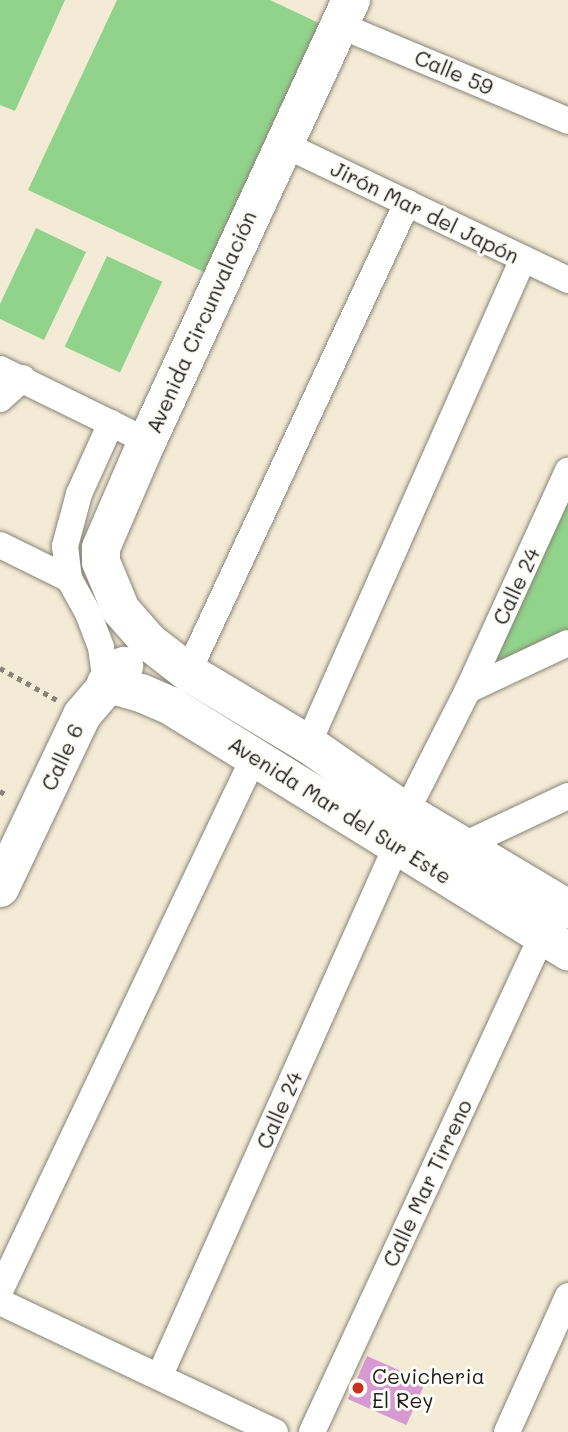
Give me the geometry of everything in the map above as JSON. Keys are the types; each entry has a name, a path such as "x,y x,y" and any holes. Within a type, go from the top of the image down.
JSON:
{"street":[{"name":"Calle 59","path":"345,13 568,121"},
{"name":"Avenida Circunvalación","path":"149,642 121,610 101,562 101,548 282,144 345,13"},
{"name":"Jirón Mar del Japón","path":"282,144 568,280"},
{"path":"188,672 407,203"},
{"path":"308,744 523,259"},
{"path":"0,399 11,373 147,441"},
{"path":"106,683 101,647 88,613 69,579 65,546 79,494 111,423"},
{"name":"Calle 24","path":"160,1375 402,828 568,471"},
{"path":"0,545 69,579"},
{"name":"Avenida Mar del Sur Este","path":"149,642 188,672 308,744 402,828 464,845 560,931"},
{"name":"Calle 6","path":"0,888 82,715 106,683 149,642"},
{"path":"468,690 568,643"},
{"name":"Avenida Mar del Sur Este","path":"106,683 172,706 254,757 402,828 560,931"},
{"path":"0,1290 254,757"},
{"path":"464,845 568,796"},
{"name":"Calle Mar Tirreno","path":"312,1432 560,931"},
{"path":"507,1432 568,1296"},
{"path":"0,1302 160,1375 275,1432"}],"path":[{"path":"0,668 58,700"},
{"path":"0,791 8,796"}],"green space":[{"path":"0,0 65,0 15,111 0,105"},
{"path":"117,0 270,0 323,25 206,273 28,190"},
{"path":"36,228 86,252 44,340 0,319 0,304"},
{"path":"107,256 162,282 120,372 65,347"},
{"path":"568,503 568,630 500,661 495,657"}],"building":[{"path":"367,1356 425,1382 406,1425 348,1399"}],"place":[{"name":"Cevicheria El Rey","path":"358,1388"}]}
